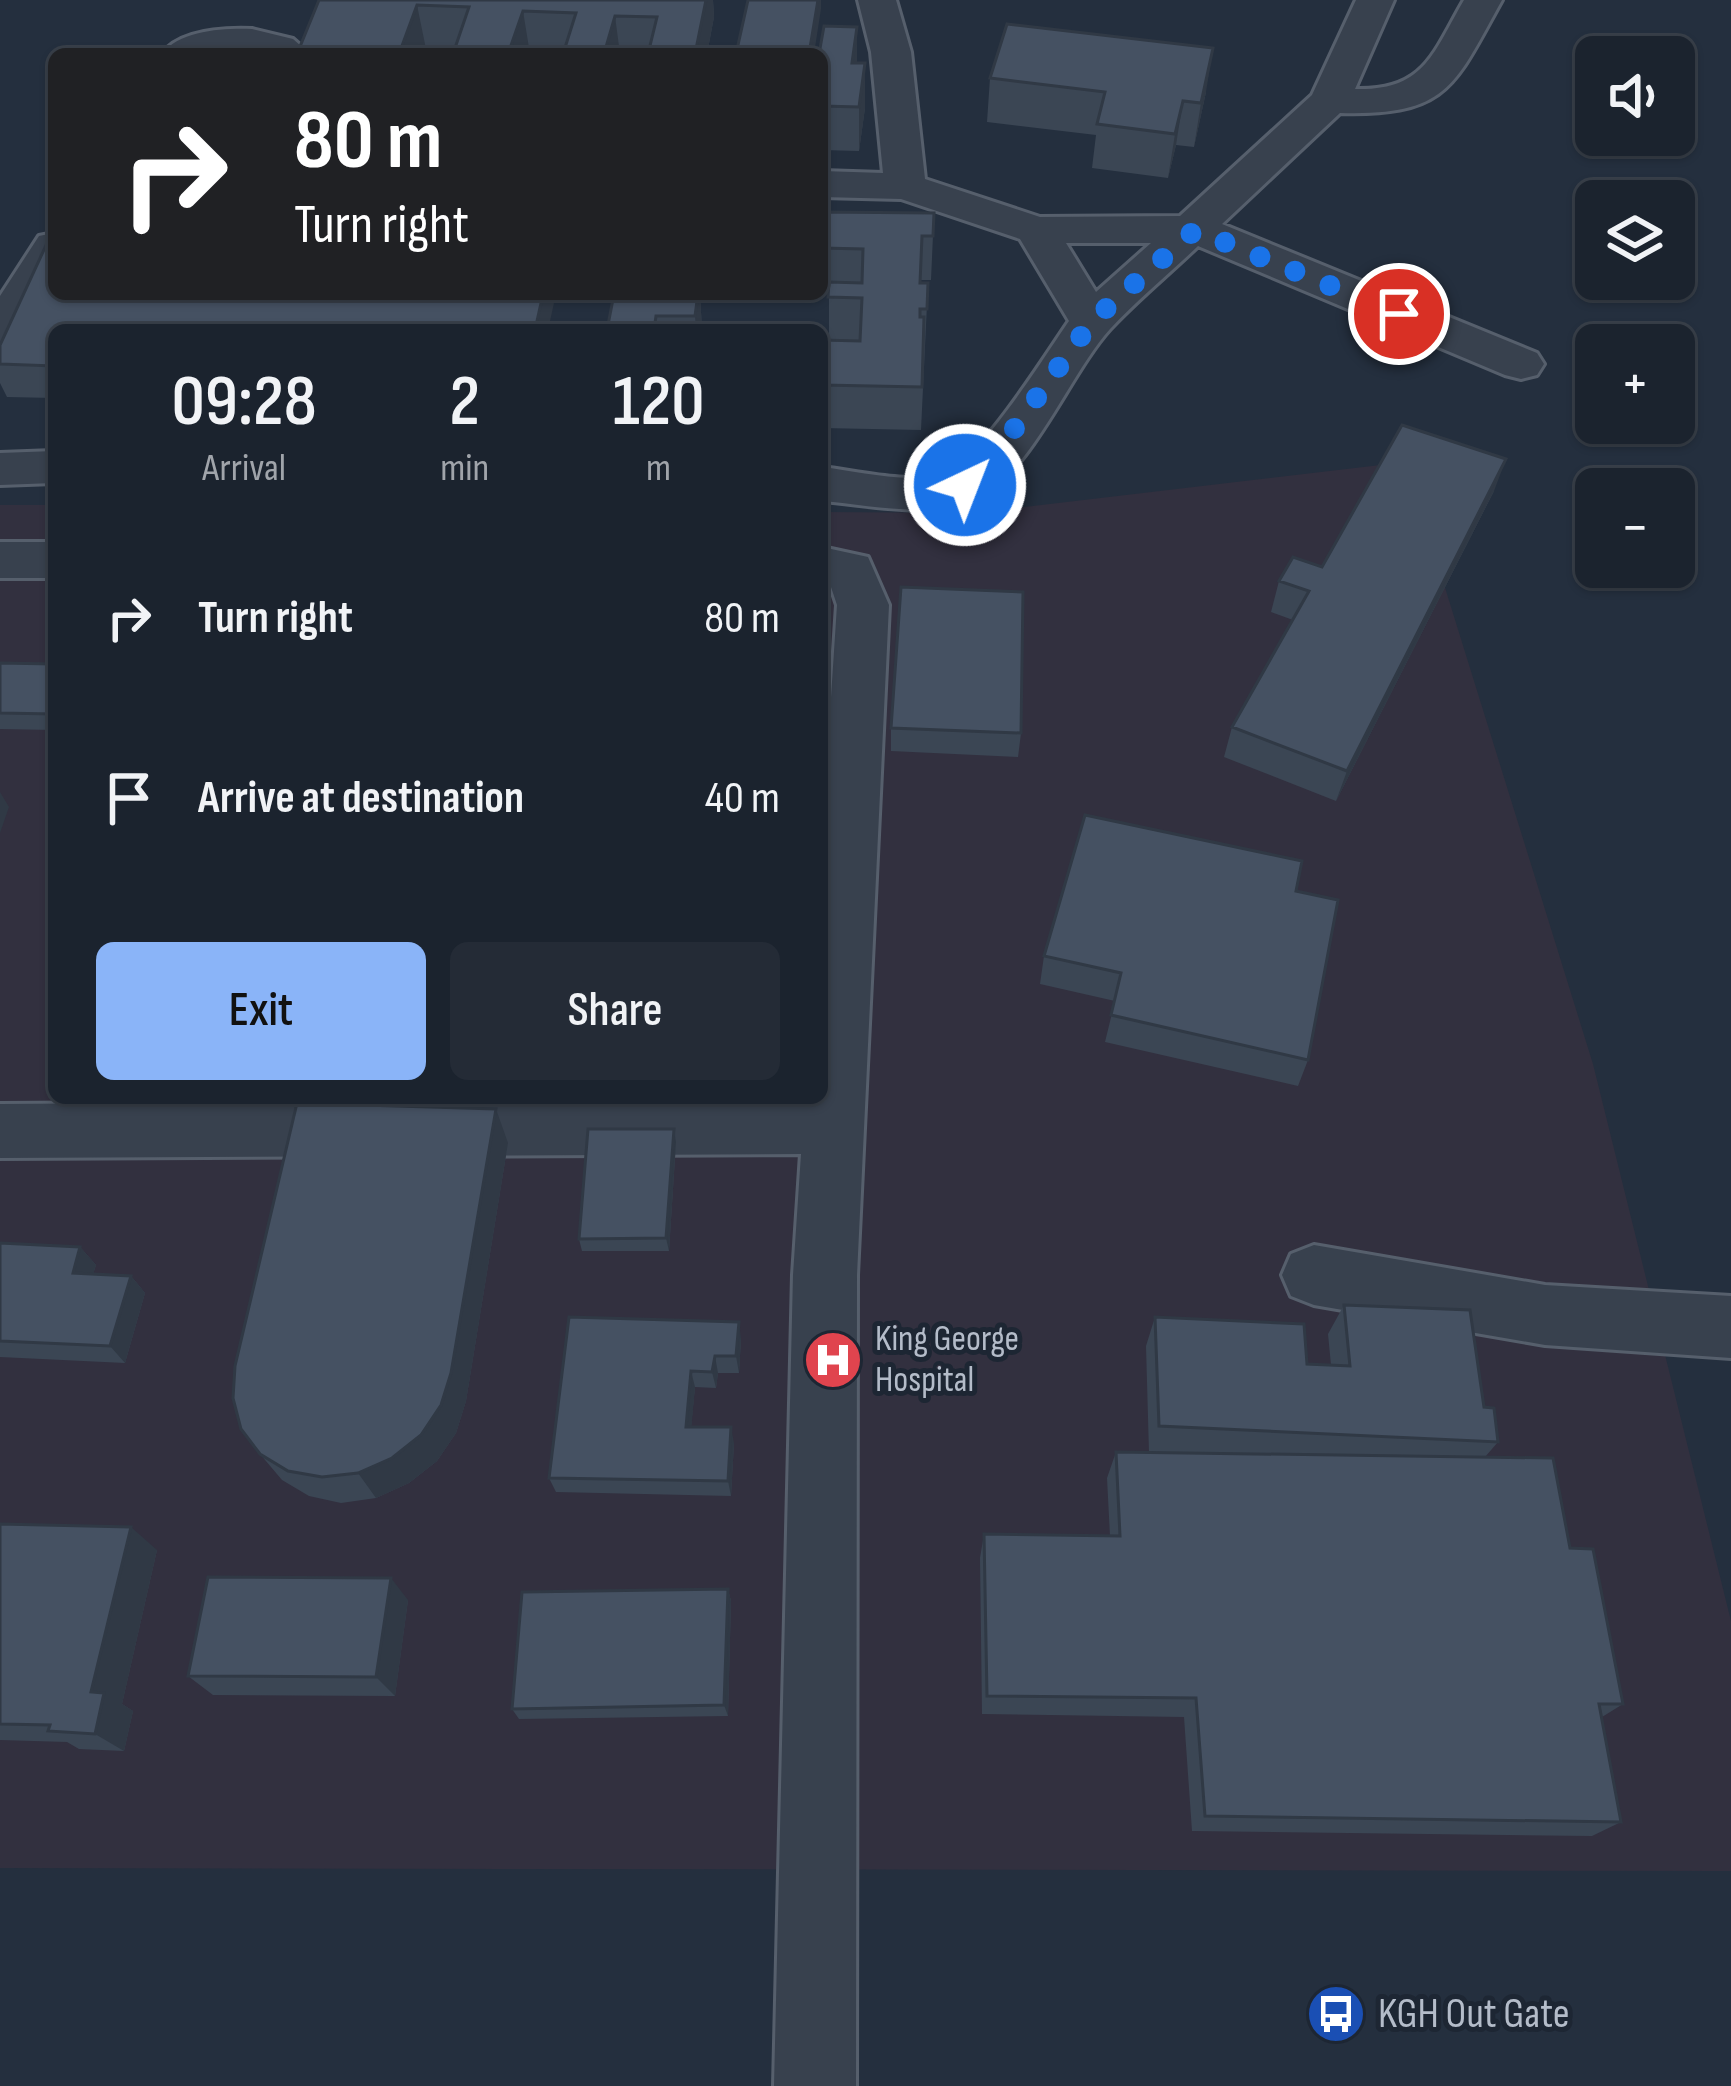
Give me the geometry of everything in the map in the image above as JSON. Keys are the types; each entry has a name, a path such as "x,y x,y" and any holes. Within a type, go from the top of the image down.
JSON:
{"street":[{"path":"877,0 891,52 904,186"},
{"path":"828,484 934,491 965,485 988,465 1092,321 1330,100 1376,0"},
{"path":"1330,100 1393,101 1430,89 1484,0"},
{"path":"193,48 227,39 265,48"},
{"path":"828,184 904,186 1036,230 1195,230 1521,364"},
{"path":"1036,230 1092,321"},
{"path":"0,332 48,256"},
{"path":"0,469 48,467"},
{"path":"830,565 934,491"},
{"path":"0,560 48,560"},
{"path":"814,2086 825,1275 863,605 855,576 830,565"},
{"path":"0,1132 102,1115 833,1127"},
{"path":"1314,1275 1545,1315 1731,1328"}],"shaded area":[{"name":"King George Hospital","path":"1406,462 1593,1064 1731,1621 1731,1871 0,1868 0,505 48,505 48,1104 828,1104 828,512 974,513"}],"building":[{"path":"319,0 706,0 696,48 649,48 657,17 615,16 606,48 565,48 576,13 523,11 510,48 455,48 469,7 417,5 401,48 299,48"},
{"path":"748,0 818,0 810,48 737,48"},
{"path":"1007,24 1213,48 1201,103 1183,101 1175,134 1097,124 1105,92 990,78"},
{"path":"824,26 857,27 852,63 865,63 859,107 828,106 828,48 820,48"},
{"path":"828,212 934,213 933,236 922,236 920,283 928,283 927,309 920,309 924,317 922,387 828,385 828,340 860,341 862,298 828,297 829,282 862,283 863,249 828,248"},
{"path":"48,241 48,300 542,300 536,324 48,324 48,366 0,364 0,345"},
{"path":"613,300 697,300 695,316 656,316 655,324 608,324"},
{"path":"1402,425 1506,459 1347,771 1232,727 1309,591 1279,581 1293,557 1322,567"},
{"path":"901,587 1023,592 1021,733 891,728"},
{"path":"0,663 48,664 48,714 0,713"},
{"path":"1085,815 1302,861 1296,891 1338,900 1308,1060 1111,1015 1121,973 1044,956"},
{"path":"297,1104 496,1109 451,1373 441,1405 421,1435 392,1458 358,1473 322,1477 288,1471 260,1454 241,1429 233,1398 235,1366"},
{"path":"588,1129 674,1129 666,1238 579,1239"},
{"path":"0,1243 80,1247 73,1273 131,1276 110,1346 0,1341"},
{"path":"1344,1305 1470,1310 1484,1407 1494,1408 1498,1442 1159,1426 1155,1317 1304,1324 1307,1364 1350,1366"},
{"path":"569,1317 739,1322 736,1356 715,1356 712,1372 691,1371 686,1427 731,1427 728,1481 549,1478"},
{"path":"1116,1452 1553,1458 1570,1548 1593,1549 1623,1704 1599,1704 1621,1822 1205,1816 1196,1698 987,1696 984,1534 1120,1536"},
{"path":"0,1524 131,1527 91,1692 104,1693 95,1734 48,1731 50,1725 0,1724"},
{"path":"208,1577 391,1578 376,1677 188,1676"},
{"path":"728,1589 724,1705 512,1709 522,1592"}],"place":[{"name":"King George Hospital","path":"833,1360"},
{"name":"KGH Out Gate","path":"1336,2014"}],"route":[{"path":"965,485 988,465 1092,321 1195,230 1399,314"}]}
